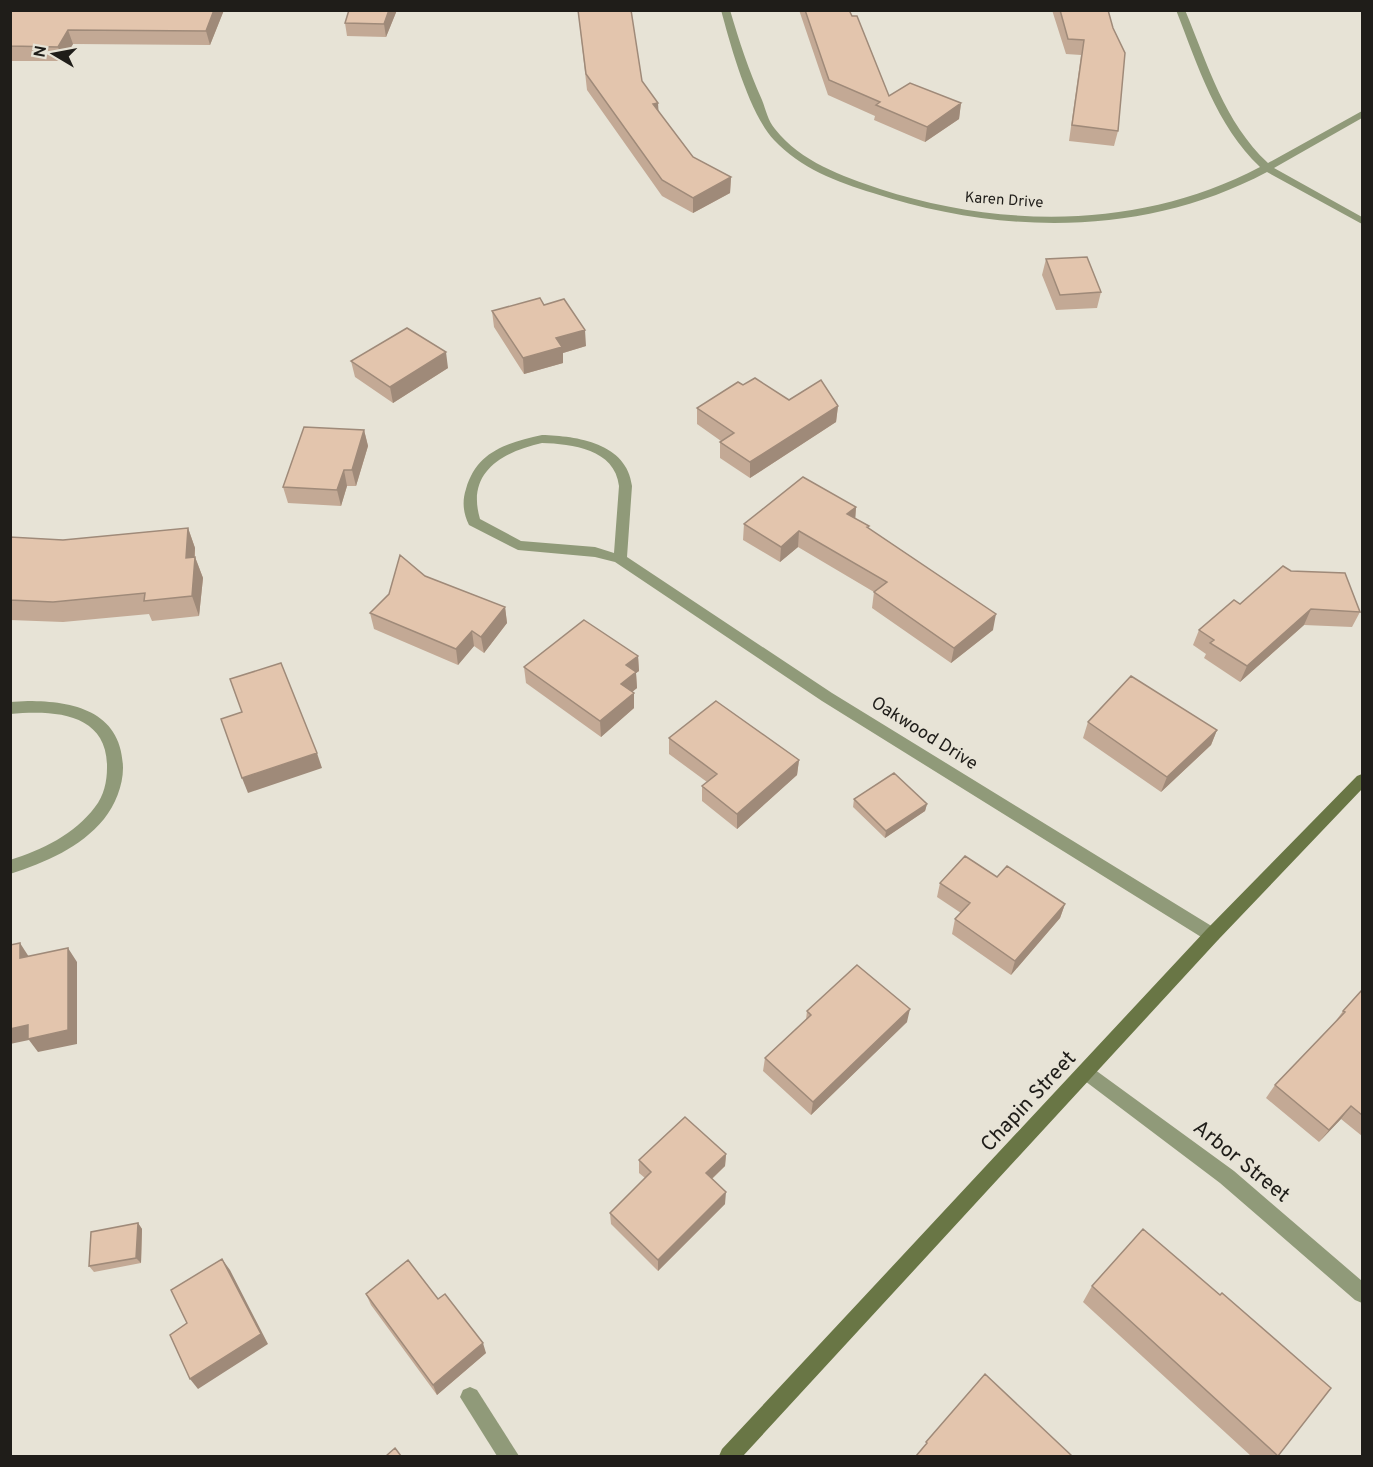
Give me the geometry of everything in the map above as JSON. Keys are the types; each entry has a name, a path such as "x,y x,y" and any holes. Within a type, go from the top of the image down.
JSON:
{"main road":[{"name":"Chapin Street","path":"729,1456 1088,1072 1212,935 1362,780"}],"street":[{"name":"Karen Drive","path":"725,10 739,58 768,128 784,144 810,163 836,177 910,202 957,213 1005,218 1092,219 1125,216 1194,200 1247,179 1362,114"},
{"path":"1180,10 1231,127 1245,147 1267,168 1362,221"},
{"name":"Oakwood Drive","path":"620,559 626,481 617,464 598,450 563,439 522,441 496,453 477,472 469,500 474,522 518,545 595,552 620,559 827,697 1212,935"},
{"path":"10,708 34,705 64,707 90,717 108,735 117,759 114,787 99,814 72,840 39,859 10,867"},
{"name":"Arbor Street","path":"1088,1072 1227,1178 1362,1293"},
{"path":"470,1397 509,1456"}],"building":[{"path":"10,10 214,10 206,31 68,30 58,47 10,46"},
{"path":"349,10 389,10 384,24 345,23"},
{"path":"578,10 631,10 642,81 658,103 653,104 693,157 731,177 693,198 662,180 586,74"},
{"path":"805,10 849,10 852,16 857,16 889,96 910,83 961,103 927,127 876,105 880,102 829,80"},
{"path":"1060,10 1108,10 1113,28 1125,53 1118,131 1072,125 1084,40 1068,39"},
{"path":"1087,257 1101,292 1060,295 1046,259"},
{"path":"540,298 544,305 564,299 585,330 556,338 562,347 523,358 492,311"},
{"path":"407,328 446,352 390,387 351,361"},
{"path":"755,378 789,400 821,380 838,406 750,462 720,442 734,433 697,408 738,382 743,385"},
{"path":"304,427 364,430 352,470 344,470 337,490 283,487"},
{"path":"803,477 856,507 847,514 869,526 867,527 996,614 954,648 874,592 887,582 799,531 781,547 744,524"},
{"path":"188,528 186,558 195,557 192,596 144,601 145,593 53,602 10,600 10,537 63,540"},
{"path":"400,555 425,576 505,607 481,637 472,631 456,649 370,613 389,594"},
{"path":"1283,566 1291,571 1345,573 1360,612 1311,609 1247,666 1210,643 1214,640 1199,630 1234,600 1240,604"},
{"path":"584,620 638,656 626,665 636,672 621,684 634,693 600,721 524,667"},
{"path":"281,663 317,753 242,778 221,719 242,712 230,679"},
{"path":"1131,676 1217,730 1167,777 1088,722"},
{"path":"716,701 799,760 737,814 702,786 717,774 669,738"},
{"path":"894,773 927,804 886,831 854,799"},
{"path":"965,856 997,877 1007,866 1065,904 1015,961 955,919 970,903 940,883"},
{"path":"20,943 20,958 68,948 68,1030 28,1039 28,1025 10,1029 10,945"},
{"path":"857,965 910,1009 813,1102 765,1058 811,1015 807,1011"},
{"path":"1362,990 1362,1115 1351,1106 1329,1130 1275,1085 1345,1012 1343,1011"},
{"path":"685,1117 726,1154 706,1173 726,1192 658,1260 610,1213 651,1172 639,1160"},
{"path":"138,1223 136,1258 89,1266 91,1232"},
{"path":"1143,1229 1220,1295 1222,1293 1331,1388 1278,1456 1092,1286"},
{"path":"222,1259 261,1334 190,1379 170,1335 187,1323 171,1290"},
{"path":"408,1260 438,1299 445,1294 483,1343 433,1385 366,1294"},
{"path":"985,1374 1072,1456 916,1456"},
{"path":"395,1448 401,1456 386,1456"}]}
